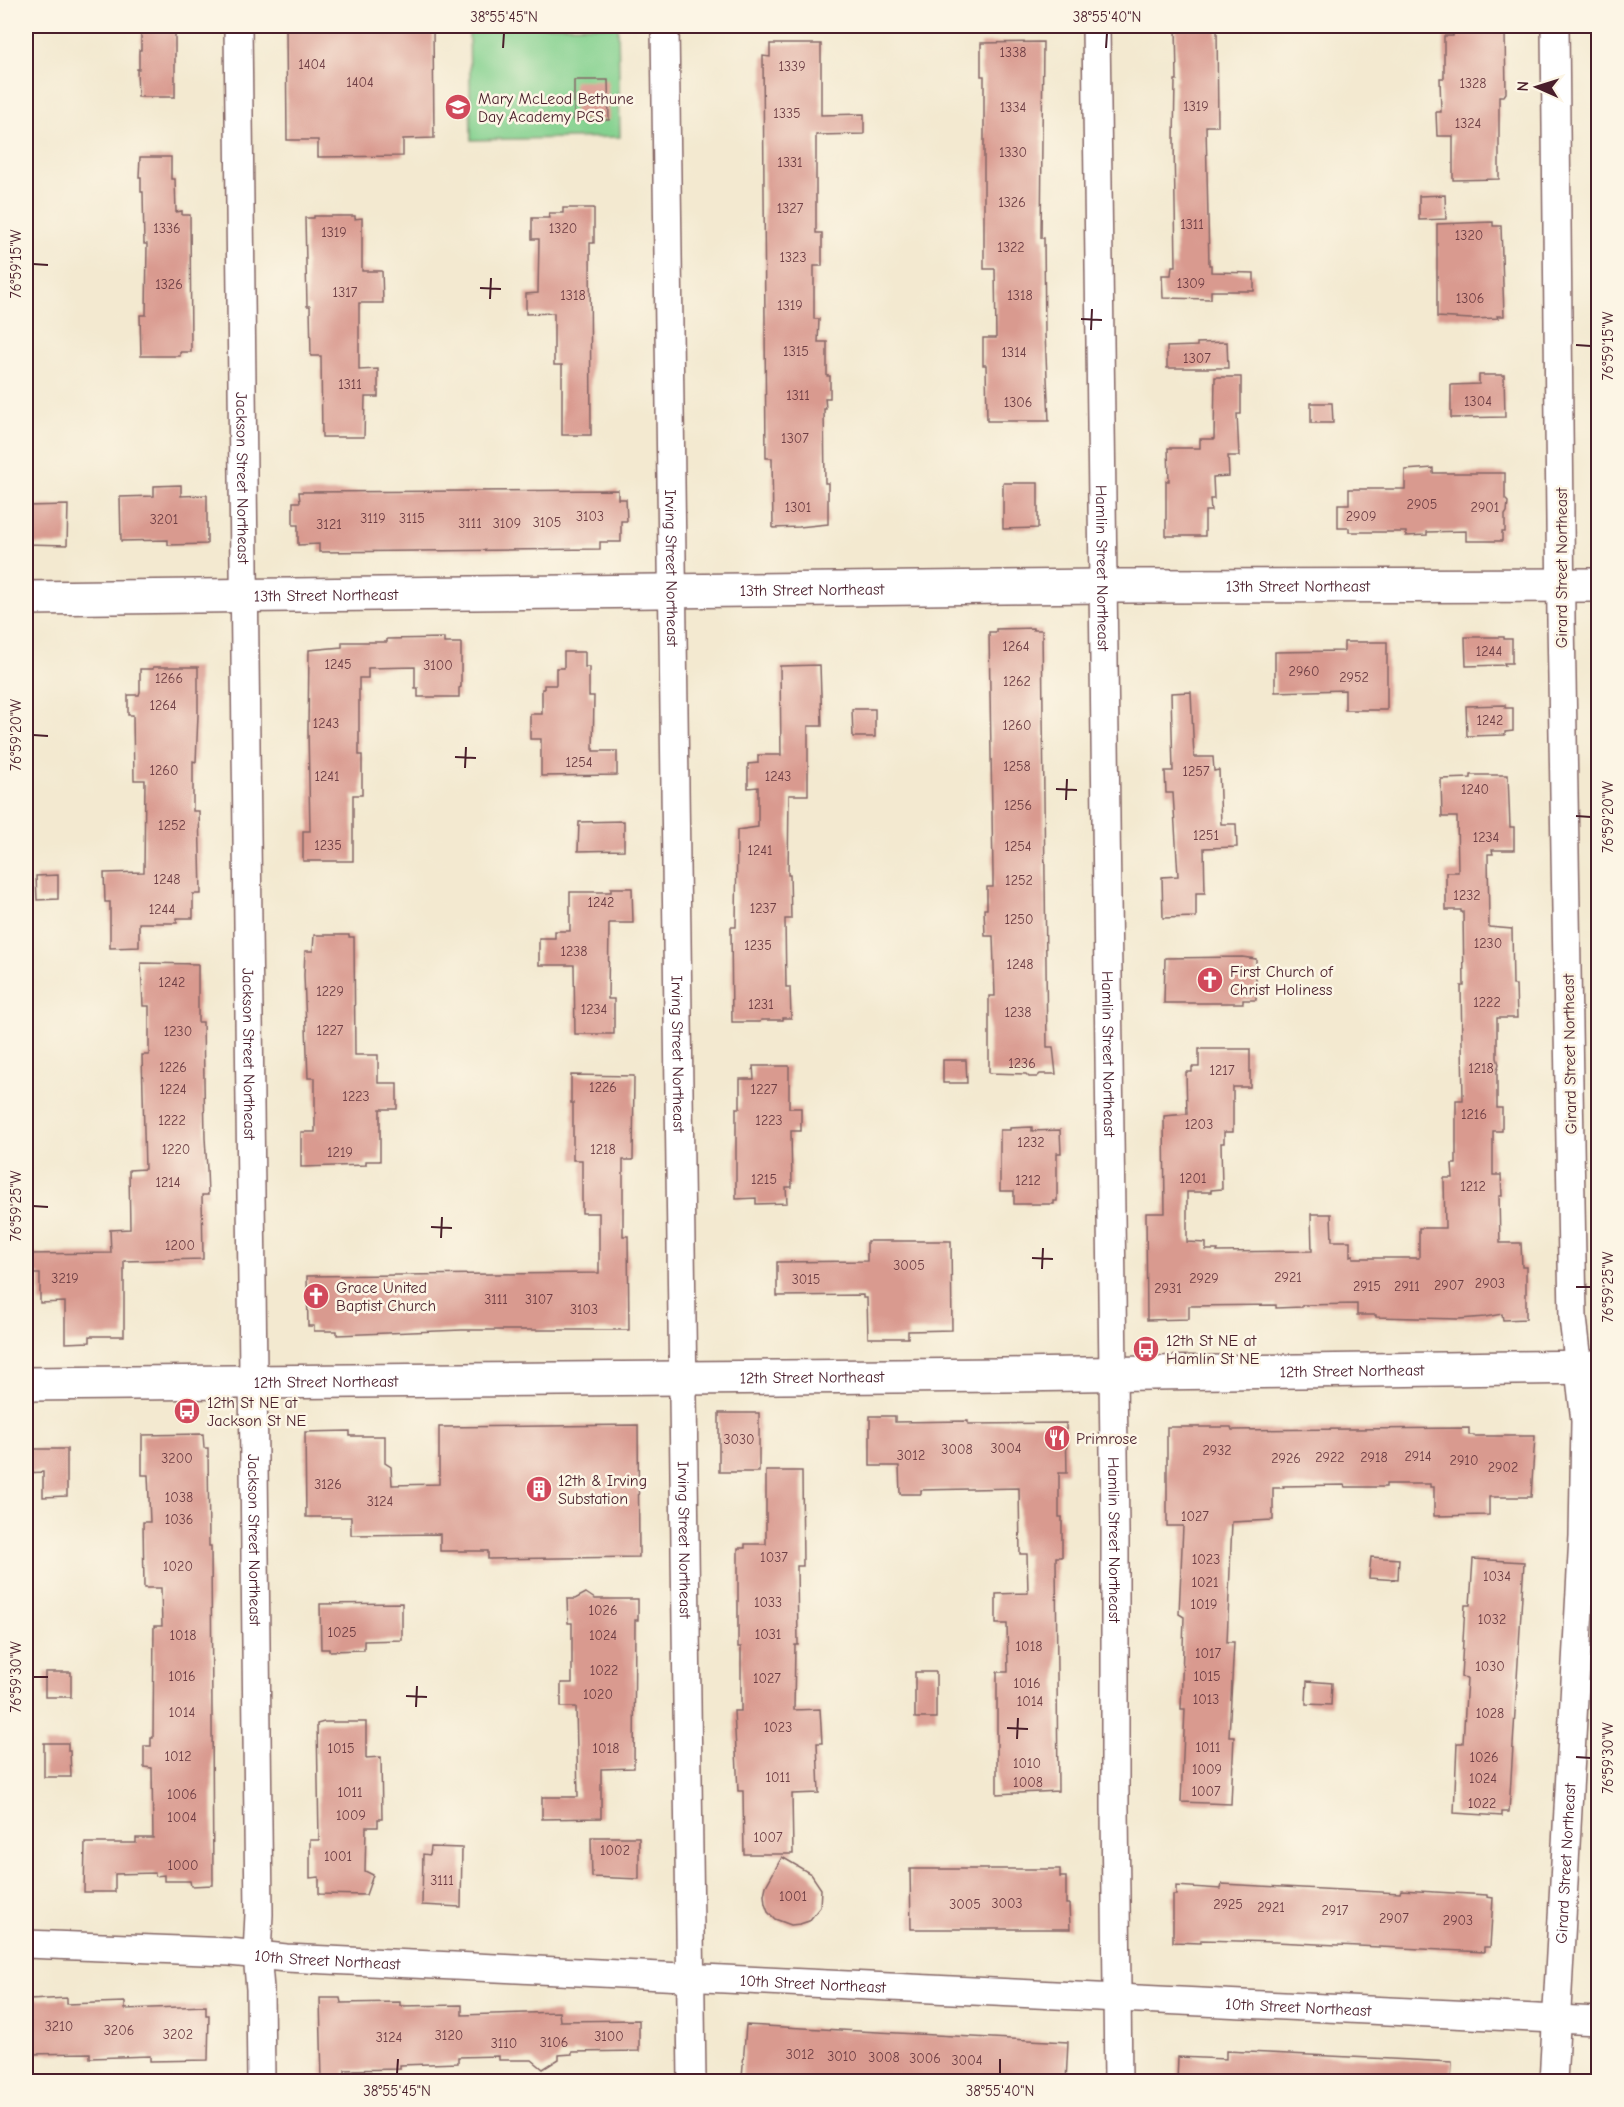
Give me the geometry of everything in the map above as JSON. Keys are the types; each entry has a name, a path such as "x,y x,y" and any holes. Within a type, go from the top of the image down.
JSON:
{"street":[{"name":"Jackson Street Northeast","path":"238,26 259,1914 257,1954 260,1989 261,2082"},
{"name":"Irving Street Northeast","path":"665,26 692,2082"},
{"name":"Hamlin Street Northeast","path":"1096,26 1115,1532 1118,2082"},
{"name":"Girard Street Northeast","path":"1553,2082 1583,1536 1585,1421 1589,1368 1573,1318 1555,26"},
{"name":"13th Street Northeast","path":"26,598 1103,586 1599,585"},
{"name":"12th Street Northeast","path":"26,1384 1589,1368"},
{"name":"10th Street Northeast","path":"26,1944 1599,2021"}],"green space":[{"path":"469,26 618,26 620,137 471,140"}],"building":[{"path":"141,26 175,26 175,97 138,97 137,69 139,69 139,50 141,50"},
{"path":"286,26 433,26 434,138 403,139 403,156 318,157 318,140 287,140"},
{"path":"1176,26 1217,26 1218,126 1206,126 1209,265 1211,265 1211,272 1254,273 1254,291 1211,291 1211,299 1163,298 1162,275 1171,275 1172,266 1176,266 1174,142 1175,80 1177,80"},
{"path":"1453,26 1503,26 1503,32 1505,32 1506,93 1504,96 1499,96 1499,179 1453,180 1453,136 1437,136 1436,112 1441,112 1440,78 1444,78 1444,36 1453,36"},
{"path":"1043,42 1041,238 1044,238 1049,421 987,421 983,338 996,338 995,269 984,269 984,76 981,76 981,43"},
{"path":"770,44 821,44 821,115 864,114 864,134 816,135 816,233 822,233 822,266 814,266 814,319 819,319 818,342 827,342 827,376 830,376 830,398 825,398 826,409 824,409 828,524 773,528 772,458 766,458 763,56 770,57"},
{"path":"574,80 608,80 609,120 574,120"},
{"path":"140,157 171,157 171,179 175,179 176,212 182,211 182,215 190,215 191,352 180,352 180,356 141,356 140,315 146,315 147,244 144,244 143,192 141,192 141,177 139,177"},
{"path":"1445,195 1446,219 1419,220 1419,196"},
{"path":"563,208 594,208 594,243 590,243 591,435 562,435 562,365 554,365 554,313 526,314 526,294 538,293 539,239 532,239 532,218 550,218 549,213 563,213"},
{"path":"314,216 362,218 362,271 382,271 383,303 359,303 359,370 378,369 378,397 365,397 364,437 322,437 321,356 311,356 310,306 307,306 305,218 314,218"},
{"path":"1493,222 1493,226 1501,226 1504,316 1471,319 1437,317 1437,224"},
{"path":"1227,342 1228,368 1167,368 1167,347"},
{"path":"1479,375 1504,375 1505,417 1451,418 1451,385 1479,384"},
{"path":"1215,377 1241,377 1241,414 1237,414 1239,456 1228,456 1229,476 1213,477 1214,499 1210,499 1211,511 1205,511 1205,536 1166,536 1168,448 1200,448 1200,439 1214,439"},
{"path":"1311,403 1332,403 1333,423 1311,423"},
{"path":"1433,468 1433,473 1505,473 1505,499 1508,502 1502,541 1466,541 1466,531 1427,532 1427,535 1406,536 1406,532 1349,532 1349,528 1338,528 1338,504 1349,504 1349,489 1405,489 1405,470"},
{"path":"1003,483 1038,483 1038,528 1003,529"},
{"path":"181,485 181,496 207,495 207,544 168,545 168,540 121,541 120,497 154,496 154,486"},
{"path":"618,490 618,499 626,499 627,521 621,521 621,542 600,542 600,549 319,552 319,544 298,545 298,525 293,525 293,502 300,502 299,492"},
{"path":"68,505 67,545 26,544 26,506"},
{"path":"1033,628 1033,630 1042,630 1047,1047 1053,1047 1056,1074 1029,1077 1026,1074 989,1073 989,996 995,996 993,936 985,936 984,909 987,909 987,887 993,887 989,632 996,632 996,629"},
{"path":"1465,637 1512,639 1512,663 1466,666"},
{"path":"444,638 444,643 461,643 459,697 418,697 418,688 415,688 415,667 368,668 368,678 359,678 359,755 362,755 362,795 353,795 353,861 303,861 303,831 310,831 309,650 342,647 342,642"},
{"path":"1344,642 1387,642 1387,710 1345,710 1345,690 1275,692 1275,652 1344,651"},
{"path":"564,652 585,652 585,667 589,667 589,696 594,696 593,751 617,751 617,775 541,776 541,739 530,739 530,714 542,714 542,689 544,685 556,685 556,668 564,668"},
{"path":"820,665 822,726 808,726 808,795 789,795 788,875 790,875 791,919 785,919 786,987 790,987 791,1018 761,1020 760,1022 732,1022 731,927 736,927 737,830 758,827 758,787 748,788 748,764 758,763 758,755 781,755 780,666"},
{"path":"153,667 198,667 193,811 199,811 201,894 193,894 193,918 177,918 177,923 139,923 139,947 110,948 110,902 105,902 104,873 144,872 145,780 134,780 133,715 128,715 128,695 139,695 140,669 153,669"},
{"path":"1191,692 1194,757 1213,757 1214,771 1219,770 1221,824 1236,824 1237,847 1204,848 1205,893 1196,893 1196,917 1163,918 1162,877 1178,876 1173,793 1166,793 1165,771 1173,771 1171,693"},
{"path":"1505,705 1505,708 1513,708 1513,731 1505,732 1505,735 1467,736 1466,706"},
{"path":"852,709 875,709 875,737 853,737"},
{"path":"1471,775 1508,775 1510,827 1514,827 1514,850 1492,850 1493,854 1488,854 1489,927 1512,929 1513,985 1516,985 1517,1018 1497,1018 1499,1064 1497,1108 1502,1108 1502,1131 1493,1131 1493,1175 1501,1175 1500,1243 1521,1243 1522,1267 1526,1267 1526,1319 1503,1320 1502,1314 1459,1319 1376,1317 1376,1315 1357,1315 1357,1304 1276,1308 1276,1305 1189,1306 1189,1319 1147,1320 1146,1213 1165,1213 1164,1116 1187,1114 1186,1072 1192,1072 1192,1067 1199,1067 1199,1049 1250,1049 1250,1087 1233,1087 1233,1132 1224,1132 1224,1143 1221,1143 1222,1189 1211,1190 1211,1192 1187,1192 1187,1242 1206,1243 1206,1250 1218,1250 1217,1252 1312,1251 1311,1214 1331,1214 1332,1241 1350,1241 1350,1256 1353,1255 1353,1258 1419,1258 1419,1228 1445,1228 1444,1178 1453,1178 1452,1164 1456,1164 1456,1100 1463,1100 1461,986 1464,986 1463,912 1446,910 1446,872 1458,872 1457,817 1442,817 1441,779 1471,778"},
{"path":"624,821 624,850 578,851 579,822"},
{"path":"58,875 58,899 37,900 36,876"},
{"path":"611,888 632,888 633,923 609,923 608,999 614,999 614,1034 575,1034 574,965 539,965 539,938 555,938 555,931 570,931 570,892 611,892"},
{"path":"314,935 354,937 355,1055 378,1055 378,1083 397,1083 397,1109 380,1109 380,1161 366,1161 366,1165 301,1167 301,1132 315,1132 315,1078 308,1078 304,975 305,951 313,951"},
{"name":"First Church of Christ Holiness","path":"1242,957 1256,959 1256,1000 1243,1000 1243,1003 1164,1003 1165,958"},
{"path":"141,963 198,964 198,1022 203,1022 208,1195 202,1195 203,1259 124,1261 124,1336 90,1336 90,1342 65,1343 65,1302 40,1303 40,1274 26,1274 26,1254 111,1253 110,1230 130,1229 129,1170 145,1169 142,1055 149,1055 149,1006 143,1006"},
{"path":"943,1060 966,1060 967,1083 943,1083"},
{"path":"753,1066 789,1066 789,1108 801,1108 801,1131 791,1131 792,1187 786,1187 787,1203 756,1204 756,1198 736,1199 736,1108 740,1108 740,1079 754,1079"},
{"path":"571,1075 634,1076 633,1160 623,1160 623,1236 628,1236 629,1330 462,1330 337,1335 337,1331 314,1331 314,1326 308,1326 307,1276 599,1273 599,1213 582,1213 582,1160 573,1160"},
{"path":"1032,1127 1032,1131 1060,1130 1061,1153 1057,1153 1057,1201 1054,1201 1054,1204 1014,1204 1014,1191 1000,1191 1000,1130"},
{"path":"867,1241 951,1241 952,1330 908,1331 908,1338 868,1338 867,1298 863,1298 863,1295 777,1296 777,1262 867,1261"},
{"path":"719,1413 759,1413 759,1472 719,1472"},
{"path":"870,1416 895,1416 895,1422 1066,1423 1067,1473 1059,1473 1062,1557 1056,1557 1058,1791 997,1794 997,1672 1008,1672 1007,1624 996,1624 996,1594 1028,1593 1027,1554 1020,1554 1019,1488 921,1490 921,1494 900,1494 899,1466 870,1466"},
{"name":"12th & Irving Substation","path":"638,1425 639,1557 488,1559 488,1551 440,1551 440,1534 351,1535 351,1517 306,1517 305,1432 350,1431 350,1436 385,1436 385,1463 391,1467 392,1485 439,1484 439,1427"},
{"path":"1167,1427 1231,1427 1232,1430 1469,1428 1469,1435 1474,1436 1535,1436 1531,1497 1489,1497 1489,1515 1434,1516 1434,1487 1430,1487 1430,1484 1386,1484 1386,1487 1283,1486 1284,1488 1273,1488 1273,1520 1232,1522 1227,1642 1234,1642 1229,1736 1234,1736 1231,1804 1181,1802 1185,1709 1181,1709 1184,1617 1179,1614 1183,1526 1167,1526"},
{"path":"203,1434 204,1448 208,1448 209,1546 211,1546 213,1885 191,1886 190,1881 164,1881 164,1875 155,1876 155,1873 115,1874 115,1892 84,1892 85,1843 136,1843 136,1838 153,1838 152,1768 144,1767 144,1746 151,1746 151,1738 153,1738 154,1626 162,1626 161,1588 144,1588 143,1522 150,1522 148,1475 142,1475 142,1435"},
{"path":"26,1449 67,1449 67,1496 43,1497 43,1472 26,1473"},
{"path":"766,1471 802,1471 803,1566 797,1566 798,1645 795,1645 794,1710 820,1709 822,1743 817,1743 819,1793 792,1794 793,1854 744,1854 743,1791 738,1791 734,1711 741,1711 741,1647 738,1647 738,1548 745,1548 745,1544 766,1544"},
{"path":"1371,1557 1399,1559 1398,1580 1369,1578"},
{"path":"1473,1559 1524,1562 1509,1812 1502,1812 1502,1816 1454,1813 1457,1743 1463,1743 1467,1678 1461,1677 1465,1605 1470,1605"},
{"path":"586,1593 595,1599 638,1599 638,1620 635,1620 634,1768 601,1769 601,1818 542,1819 542,1797 578,1797 576,1707 561,1707 561,1683 572,1683 572,1623 568,1623 567,1599 575,1599"},
{"path":"402,1603 402,1640 364,1641 364,1650 329,1651 329,1649 321,1649 320,1604"},
{"path":"45,1672 71,1672 71,1697 45,1697"},
{"path":"915,1672 936,1672 936,1718 915,1718"},
{"path":"1307,1681 1332,1683 1331,1705 1306,1704"},
{"path":"366,1722 366,1758 381,1757 382,1819 378,1819 378,1827 366,1827 365,1871 373,1875 366,1895 319,1894 319,1877 310,1878 310,1840 319,1840 317,1724"},
{"path":"44,1743 68,1743 71,1777 44,1777"},
{"path":"591,1837 639,1837 639,1879 592,1877"},
{"path":"431,1847 462,1848 461,1907 422,1905 423,1854 430,1855"},
{"path":"782,1857 811,1874 821,1889 820,1907 809,1921 791,1925 775,1919 768,1912 764,1895 766,1886"},
{"path":"910,1869 1060,1869 1060,1877 1066,1877 1066,1904 1069,1904 1070,1929 911,1929"},
{"path":"1222,1884 1487,1895 1493,1898 1490,1947 1484,1947 1484,1952 1275,1942 1201,1940 1201,1943 1173,1942 1173,1895 1176,1895 1176,1886 1221,1889"},
{"path":"67,1998 67,2004 125,2002 125,2009 206,2006 206,2015 209,2015 208,2060 150,2061 150,2056 90,2058 90,2053 26,2054 26,2009 30,2009 29,2000"},
{"path":"320,1998 340,1998 341,2003 400,2002 400,2006 462,2005 462,2015 559,2012 560,2021 639,2020 639,2051 572,2052 572,2054 559,2055 559,2059 543,2069 532,2060 499,2060 499,2056 458,2057 458,2063 400,2065 400,2069 345,2070 345,2082 322,2082"},
{"path":"746,2025 1068,2042 1066,2082 746,2082 746,2078 742,2078"},
{"path":"1226,2051 1452,2062 1451,2082 1177,2082 1178,2057 1226,2059"}],"place":[{"name":"Mary McLeod Bethune Day Academy PCS","path":"458,107"},
{"name":"First Church of Christ Holiness","path":"1210,980"},
{"name":"Grace United Baptist Church","path":"316,1296"},
{"name":"12th St NE at Hamlin St NE","path":"1146,1349"},
{"name":"12th St NE at Jackson St NE","path":"187,1411"},
{"name":"Primrose","path":"1057,1438"},
{"name":"12th & Irving Substation","path":"539,1489"}]}
